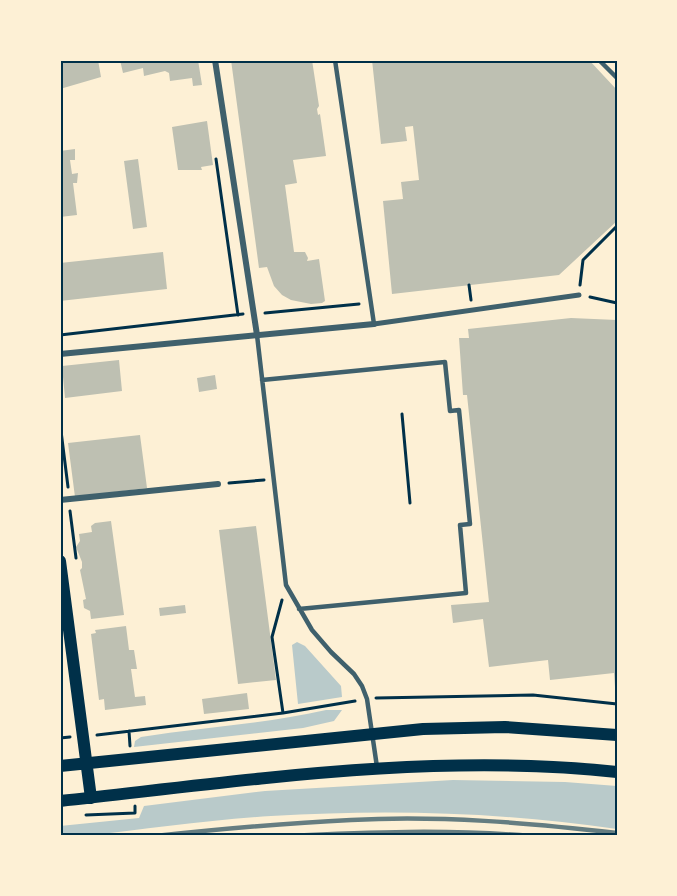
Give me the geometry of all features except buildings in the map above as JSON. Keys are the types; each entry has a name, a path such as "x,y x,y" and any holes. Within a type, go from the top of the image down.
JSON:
{"main road":[{"path":"60,561 91,798"},
{"path":"60,766 373,732 423,729 505,727 617,735"},
{"path":"60,801 377,769 512,765 617,772"}],"street":[{"path":"215,60 257,335"},
{"path":"60,354 374,324 579,295"},
{"path":"60,500 219,484"}],"lane":[{"path":"335,60 374,324"},
{"path":"599,60 617,78"},
{"path":"257,335 286,585 299,609 325,645 354,674 367,699 377,769"},
{"path":"262,380 445,362 450,411 459,410 470,524 460,525 466,593 299,609"}],"path":[{"path":"215,153 238,315"},
{"path":"615,226 583,260 579,295 617,303"},
{"path":"60,336 253,313 371,303"},
{"path":"402,414 410,503"},
{"path":"219,484 256,480 273,481"},
{"path":"60,483 67,482"},
{"path":"283,713 272,637 286,585"},
{"path":"60,738 283,713 367,699 533,695 617,704"},
{"path":"82,815 135,813"}],"shaded area":[{"path":"297,642 305,646 341,686 342,697 298,704 292,645"},
{"path":"326,710 342,710 334,721 303,728 134,747 135,741 141,737 280,719"},
{"path":"453,780 565,782 617,786 617,829 530,819 444,813 359,813 247,818 84,836 60,836 60,826 139,818 144,806 265,791"}],"railway":[{"path":"155,836 327,821 384,819 484,821 617,833"},
{"path":"286,836 378,832 531,836"}]}
